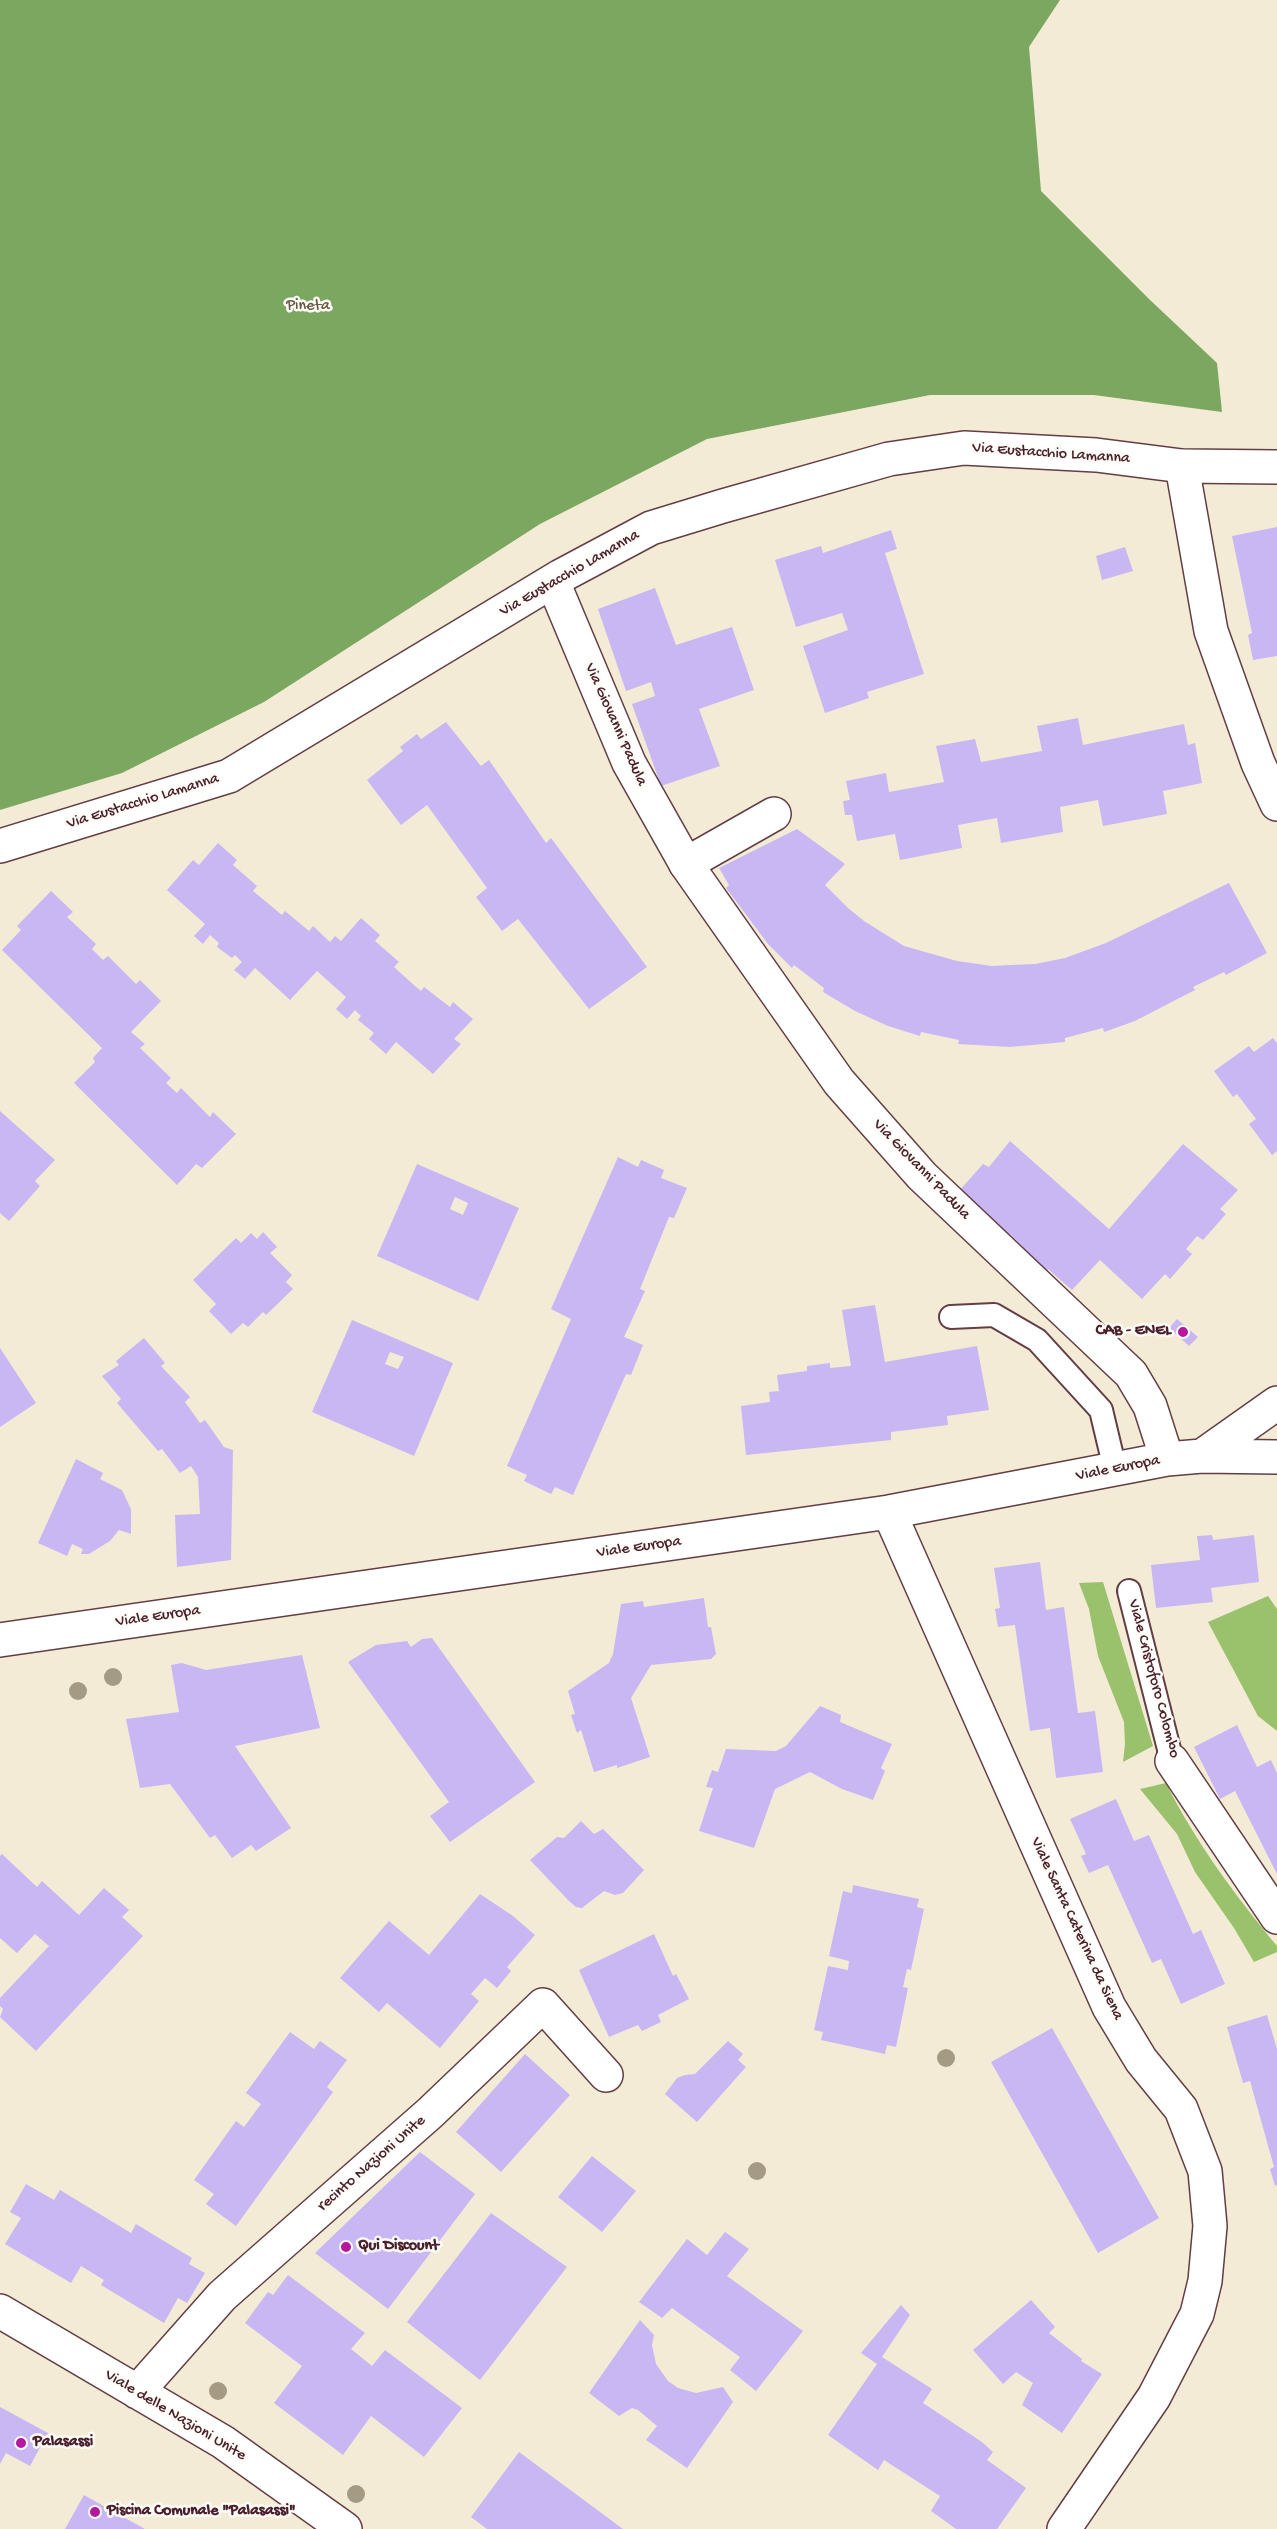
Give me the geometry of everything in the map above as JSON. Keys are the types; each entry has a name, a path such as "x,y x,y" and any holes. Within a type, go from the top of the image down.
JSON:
{"street":[{"name":"Via Eustacchio Lamanna","path":"0,846 229,776 553,582 651,528 889,459 964,448 1096,454 1182,466 1277,467"},
{"path":"1182,466 1211,631 1258,763 1277,804"},
{"name":"Via Giovanni Padula","path":"553,582 629,763 686,864 839,1082 922,1176 1131,1374 1150,1406 1167,1459"},
{"path":"686,864 774,814"},
{"path":"1202,1455 1277,1403"},
{"name":"Viale Europa","path":"0,1640 889,1512 1167,1459 1202,1455 1277,1457"},
{"name":"Viale Santa Caterina da Siena","path":"889,1512 1109,2007 1142,2060 1181,2109 1205,2171 1210,2226 1205,2281 1197,2314 1154,2397 1064,2529"},
{"name":"Viale Cristoforo Colombo","path":"1172,1761 1277,1917"},
{"name":"recinto Nazioni Unite","path":"137,2392 222,2296 430,2113 543,2005 606,2075"},
{"name":"Viale delle Nazioni Unite","path":"0,2311 223,2442 345,2529"}],"lane":[{"path":"951,1317 994,1315 1037,1340 1101,1410 1115,1469"},
{"name":"Viale Cristoforo Colombo","path":"1130,1591 1172,1761"}],"green space":[{"name":"Pineta","path":"0,0 1060,0 1029,47 1041,191 1217,363 1222,412 1094,395 930,395 707,439 540,524 264,702 122,773 0,810"},
{"path":"1103,1582 1153,1746 1123,1762 1124,1722 1098,1656 1089,1609 1079,1583"},
{"path":"1268,1596 1277,1609 1277,1731 1258,1716 1208,1622"},
{"path":"1166,1783 1203,1847 1231,1888 1277,1946 1277,1952 1254,1962 1234,1928 1195,1872 1177,1834 1140,1789"}],"building":[{"path":"1277,527 1277,656 1253,660 1248,635 1252,633 1232,536"},
{"path":"891,530 897,549 885,553 924,674 867,692 869,698 825,713 803,646 848,630 842,613 796,627 775,560 821,546 823,553"},
{"path":"1125,547 1133,571 1102,580 1096,556"},
{"path":"655,588 676,645 732,627 754,690 699,709 720,766 661,786 632,704 655,696 651,682 626,691 598,609"},
{"path":"1078,718 1083,745 1184,724 1188,745 1195,743 1202,783 1163,791 1167,814 1103,826 1098,800 1060,807 1063,832 1001,843 997,818 958,825 962,848 900,860 895,834 857,841 852,815 845,815 843,801 850,800 846,781 886,773 889,792 944,782 936,746 975,739 981,762 1042,751 1037,726"},
{"path":"446,722 481,766 489,760 546,843 551,838 647,967 589,1009 518,919 502,931 476,897 487,888 427,805 401,825 367,780 403,751 400,747 417,734 421,739"},
{"path":"797,829 845,864 825,885 848,908 904,946 957,961 992,966 1035,964 1065,958 1106,943 1229,883 1267,953 1226,975 1224,972 1193,987 1195,990 1135,1021 1104,1032 1103,1028 1065,1038 1065,1042 1010,1047 958,1044 959,1040 921,1032 920,1036 888,1026 855,1011 823,992 824,988 794,965 792,968 768,944 726,888 729,885 719,868"},
{"path":"218,843 237,860 233,865 257,886 253,891 282,915 285,911 309,931 313,926 330,942 335,936 341,941 361,918 380,935 375,941 399,962 394,967 415,986 421,991 424,987 450,1007 453,1002 473,1019 454,1039 461,1044 433,1074 396,1042 386,1054 369,1039 374,1033 358,1020 361,1016 355,1010 347,1019 336,1009 346,997 317,971 290,1000 255,968 245,979 234,970 242,962 235,955 232,958 217,947 219,943 210,935 203,944 194,936 205,924 167,890 193,860 199,865"},
{"path":"51,891 73,912 67,917 96,944 92,949 103,960 108,956 136,984 140,980 161,1001 131,1032 145,1044 140,1048 171,1078 166,1083 177,1093 181,1088 210,1117 213,1112 236,1134 202,1168 196,1164 177,1185 74,1083 95,1062 93,1058 102,1048 2,950 21,930 17,926"},
{"path":"1273,1038 1277,1043 1277,1151 1272,1155 1249,1124 1256,1119 1237,1094 1233,1097 1214,1071 1249,1046 1254,1052"},
{"path":"0,1111 55,1160 35,1181 40,1186 9,1221 0,1213"},
{"path":"1010,1141 1109,1229 1183,1144 1238,1190 1220,1209 1226,1214 1203,1240 1197,1236 1186,1249 1192,1254 1170,1279 1165,1274 1142,1299 1100,1260 1072,1290 1048,1269 1043,1274 1019,1252 1023,1247 1010,1234 1004,1240 959,1191 983,1164 989,1167"},
{"path":"618,1157 638,1167 641,1160 664,1170 661,1178 687,1188 674,1218 669,1217 640,1289 645,1291 624,1337 643,1345 631,1375 626,1374 573,1495 555,1487 551,1494 524,1481 527,1475 507,1466 571,1319 551,1309"},
{"path":"417,1164 519,1208 478,1301 377,1256","holes":["455,1197 468,1203 463,1215 450,1209"]},
{"path":"263,1232 277,1247 270,1253 292,1275 286,1282 293,1289 266,1315 263,1312 248,1327 243,1323 231,1334 209,1311 216,1304 193,1280 236,1238 241,1243 251,1233 257,1239"},
{"path":"875,1305 885,1362 977,1346 989,1410 947,1416 948,1425 891,1432 891,1440 746,1455 741,1406 770,1402 769,1392 779,1391 777,1375 807,1371 807,1366 830,1363 830,1368 851,1366 842,1310"},
{"name":"CAB - ENEL","path":"1177,1319 1198,1337 1189,1346 1169,1328"},
{"path":"352,1320 453,1363 414,1456 312,1412","holes":["390,1352 404,1357 398,1369 385,1364"]},
{"path":"144,1338 165,1363 161,1366 190,1397 185,1402 200,1423 205,1420 224,1447 233,1450 231,1560 177,1567 175,1515 200,1514 198,1477 191,1466 180,1473 162,1449 158,1451 117,1403 121,1399 102,1376 119,1365 116,1361"},
{"path":"0,1348 36,1403 0,1427"},
{"path":"76,1459 103,1473 100,1479 122,1490 131,1509 131,1534 119,1530 110,1541 89,1554 81,1554 83,1549 72,1544 67,1556 38,1543"},
{"path":"1212,1535 1213,1540 1254,1535 1259,1582 1211,1588 1213,1602 1156,1608 1151,1565 1200,1560 1197,1536"},
{"path":"1040,1562 1046,1610 1064,1607 1078,1713 1095,1711 1103,1772 1056,1778 1050,1728 1030,1731 1015,1625 998,1627 995,1609 1000,1608 994,1568"},
{"path":"704,1598 708,1627 711,1627 716,1654 711,1659 651,1665 631,1698 650,1757 617,1768 617,1765 594,1772 581,1730 577,1733 571,1715 575,1714 568,1691 609,1663 613,1654 621,1604 643,1601 644,1607"},
{"path":"432,1638 535,1782 450,1842 430,1816 449,1802 348,1662 376,1645 407,1641 411,1647 422,1639"},
{"path":"302,1655 320,1728 235,1746 291,1828 256,1851 251,1845 232,1858 215,1835 210,1838 170,1784 140,1788 126,1719 179,1712 171,1665 182,1663 206,1670"},
{"path":"820,1706 841,1715 840,1722 892,1744 881,1768 885,1771 873,1800 842,1789 810,1772 775,1789 754,1848 699,1831 713,1788 706,1787 712,1770 718,1772 726,1749 776,1751 786,1746"},
{"path":"1237,1725 1257,1767 1271,1760 1277,1773 1277,1874 1235,1791 1220,1799 1194,1747"},
{"path":"1116,1799 1134,1841 1149,1835 1193,1934 1201,1930 1225,1984 1181,2004 1161,1959 1152,1963 1108,1865 1089,1873 1081,1856 1086,1854 1070,1819"},
{"path":"581,1821 594,1834 603,1829 644,1870 623,1893 615,1895 604,1891 582,1908 576,1907 569,1901 530,1860 557,1837 564,1838"},
{"path":"2,1854 37,1887 42,1881 79,1915 104,1888 129,1910 122,1917 143,1936 36,2051 0,2017 3,2009 0,2006 0,1998 49,1946 35,1934 17,1953 0,1938 0,1856"},
{"path":"853,1885 919,1899 917,1907 924,1909 911,1970 907,1969 903,1987 908,1988 896,2047 887,2045 885,2054 821,2040 823,2032 814,2030 828,1966 848,1970 849,1961 829,1956 843,1891 852,1893"},
{"path":"480,1894 513,1916 535,1935 507,1967 511,1971 497,1988 485,1978 471,1994 479,2001 440,2048 387,2003 379,2012 340,1978 389,1921 429,1955"},
{"path":"654,1934 673,1976 676,1974 689,1999 658,2015 661,2022 642,2031 638,2025 609,2037 579,1970"},
{"path":"1267,2015 1277,2049 1277,2185 1275,2186 1270,2169 1274,2167 1250,2081 1243,2083 1227,2027"},
{"path":"1052,2028 1159,2218 1098,2253 991,2062"},
{"path":"290,2032 314,2049 320,2041 347,2060 327,2087 333,2092 236,2226 206,2204 214,2194 194,2180 236,2121 244,2127 261,2104 246,2093"},
{"path":"728,2041 743,2054 738,2060 746,2067 697,2122 665,2094 677,2078 695,2074"},
{"path":"525,2054 570,2095 501,2172 456,2132"},
{"path":"420,2152 475,2194 388,2309 315,2253"},
{"path":"592,2156 636,2191 602,2232 558,2197"},
{"path":"26,2184 54,2200 60,2190 131,2233 136,2224 192,2258 189,2264 205,2273 187,2303 178,2298 164,2323 101,2285 104,2280 81,2266 71,2283 5,2244 21,2218 10,2212"},
{"path":"491,2213 567,2267 480,2380 407,2322"},
{"path":"725,2232 749,2249 727,2276 803,2331 756,2391 730,2370 740,2357 672,2308 662,2318 639,2302 687,2239 707,2255"},
{"path":"288,2275 365,2333 351,2349 372,2366 385,2350 462,2408 424,2457 371,2416 343,2455 274,2403 302,2366 245,2323 268,2292 273,2295"},
{"path":"1031,2300 1055,2327 1049,2333 1082,2359 1081,2361 1102,2374 1062,2433 1022,2405 1033,2383 1016,2372 1003,2384 973,2350"},
{"path":"901,2305 910,2315 882,2357 932,2389 923,2403 982,2442 993,2452 987,2460 1026,2488 997,2529 956,2529 931,2511 940,2496 884,2460 878,2470 828,2435 877,2364 861,2353"},
{"path":"640,2320 654,2335 652,2345 656,2364 668,2381 678,2388 696,2393 723,2387 733,2402 687,2468 646,2440 657,2426 638,2410 632,2408 619,2416 589,2393"},
{"name":"Palasassi","path":"0,2407 48,2433 30,2466 6,2453 0,2464"},
{"path":"519,2452 623,2529 487,2529 471,2517"},
{"name":"Piscina Comunale \"Palasassi\"","path":"84,2495 145,2529 65,2529"}],"place":[{"name":"CAB - ENEL","path":"1183,1332"},
{"name":"Qui Discount","path":"346,2247"},
{"name":"Palasassi","path":"21,2443"},
{"name":"Piscina Comunale \"Palasassi\"","path":"95,2512"}]}
